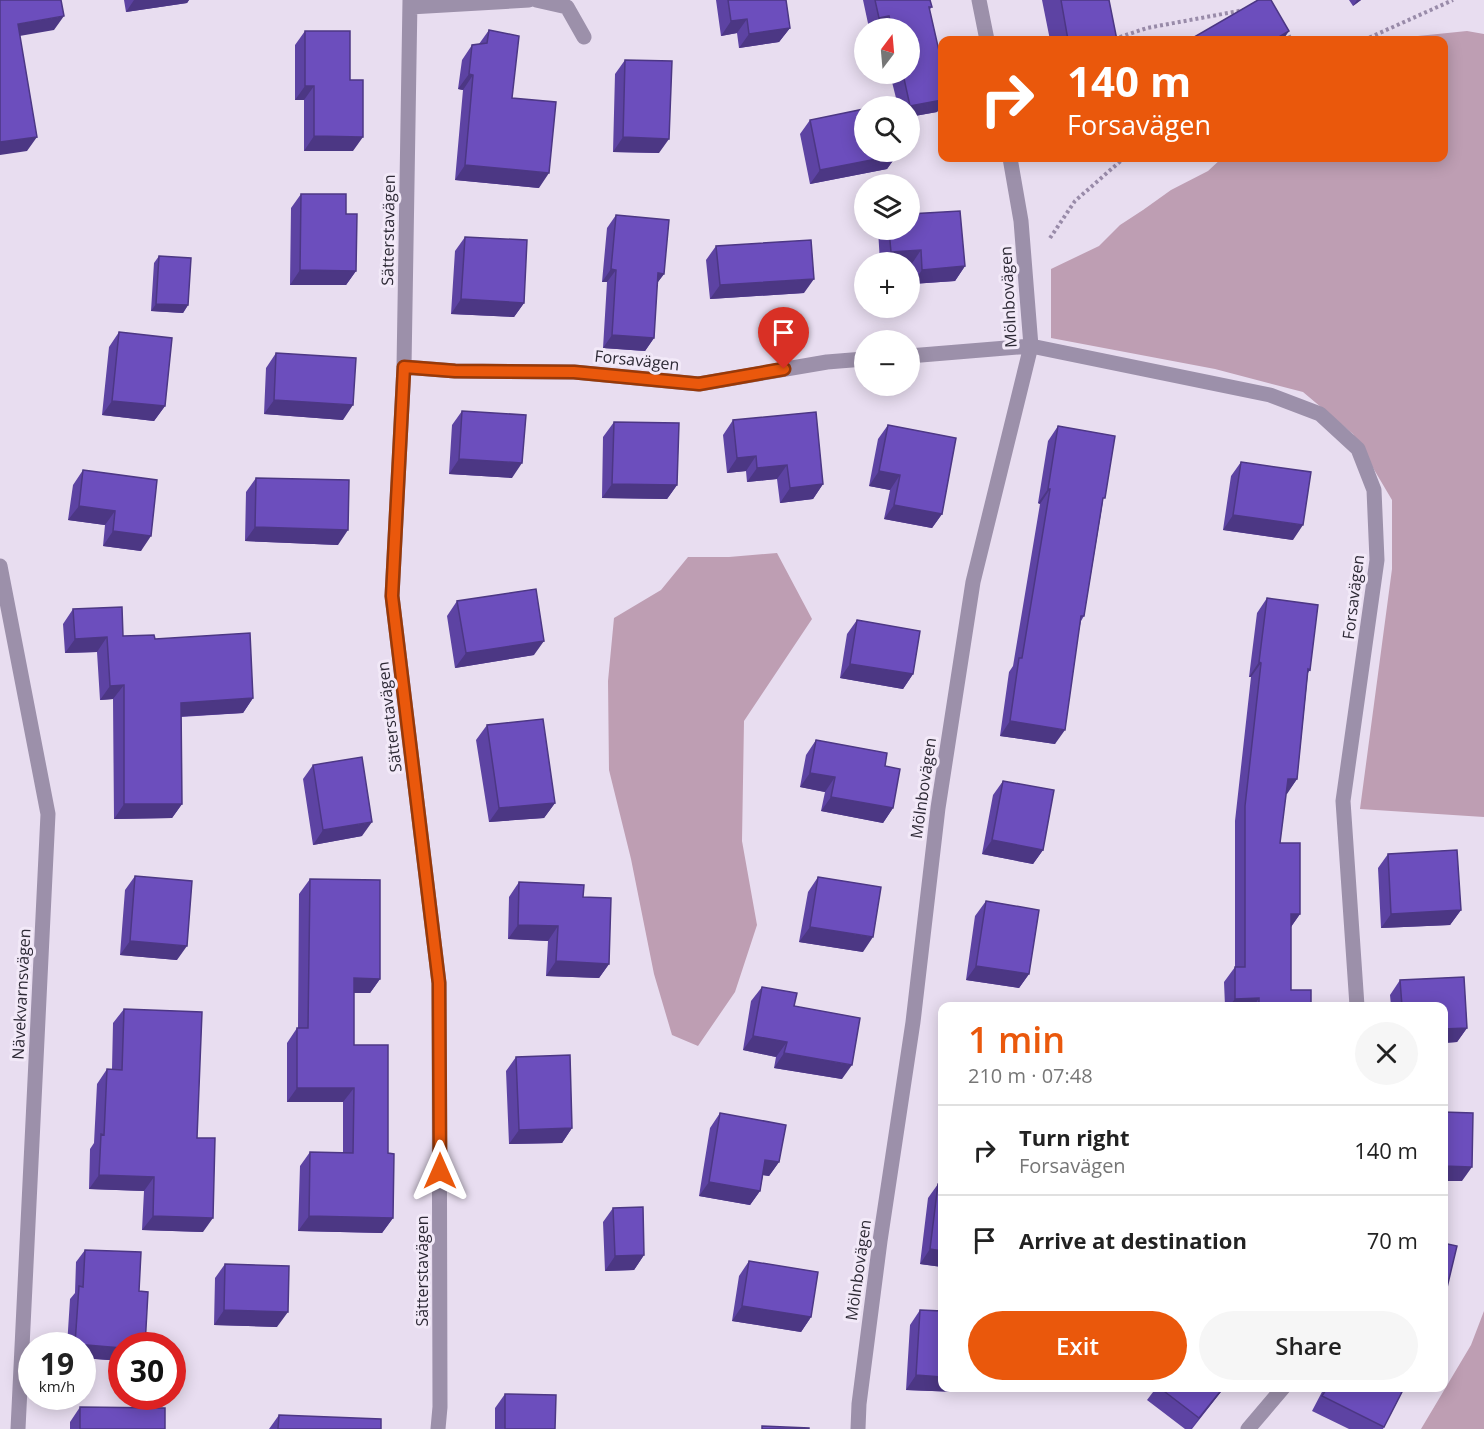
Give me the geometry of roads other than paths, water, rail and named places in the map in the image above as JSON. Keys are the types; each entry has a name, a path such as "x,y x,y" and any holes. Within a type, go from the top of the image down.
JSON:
{"street":[{"path":"410,4 529,0"},
{"path":"536,0 567,7 584,37"},
{"path":"979,0 986,36"},
{"name":"Sätterstavägen","path":"410,4 404,367 392,596 439,983 440,1407 438,1429"},
{"name":"Mölnbovägen","path":"858,1429 859,1404 880,1241 913,1022 938,808 973,582 1031,346 1021,221 1011,162"},
{"name":"Forsavägen","path":"920,355 1031,346 1270,395 1320,414 1358,449 1374,490 1377,560 1343,801 1357,1002"},
{"name":"Forsavägen","path":"404,367 455,371 574,372 699,384 827,362 854,360"},
{"name":"Nävekvarnsvägen","path":"0,566 48,814 18,1429"},
{"path":"1248,1429 1279,1392"}]}
